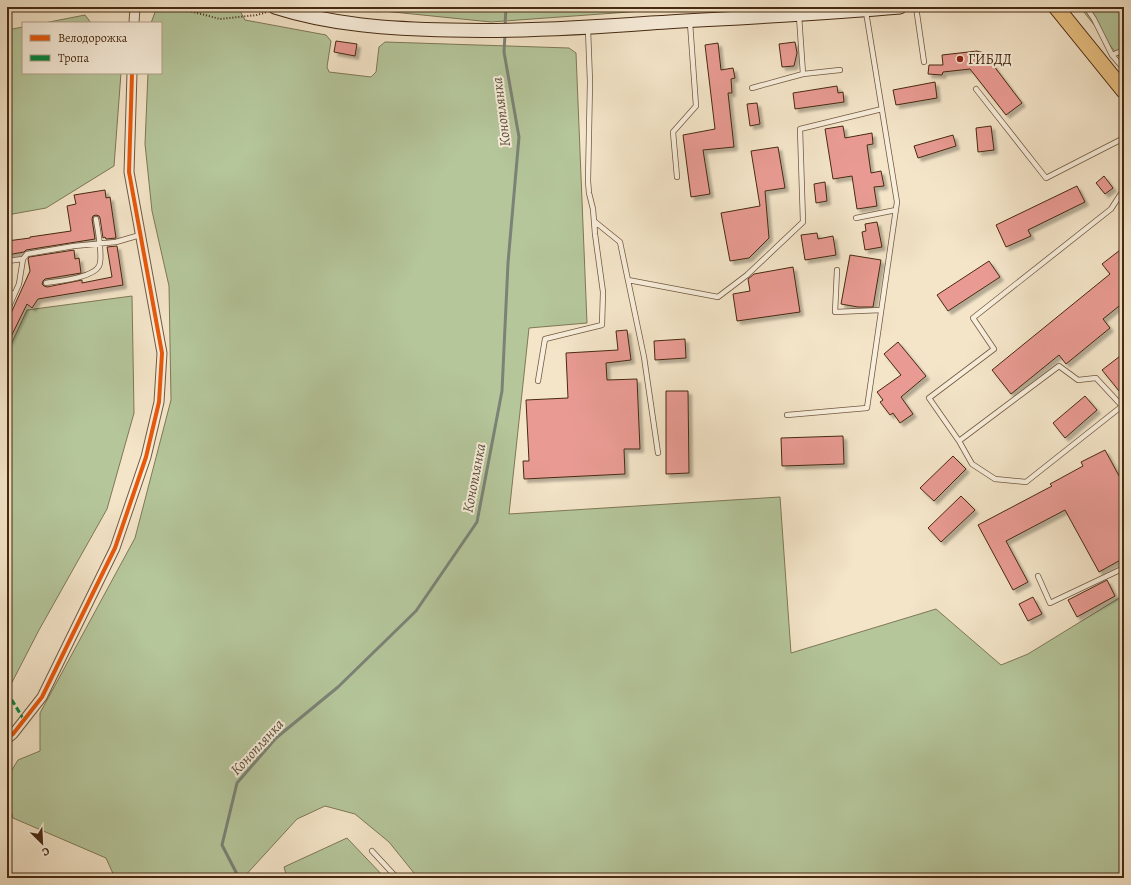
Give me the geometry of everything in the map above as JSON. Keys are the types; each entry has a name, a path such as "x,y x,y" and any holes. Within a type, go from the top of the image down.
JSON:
{"main road":[{"path":"276,7 317,18 364,26 415,30 489,31 588,27 900,7"},
{"path":"1056,7 1124,91"}],"street":[{"path":"134,22 135,7"},
{"path":"7,739 13,734 42,697 115,548 146,457 159,402 162,353 128,172 132,74"}],"lane":[{"path":"916,7 924,62"},
{"path":"1086,7 1094,19 1112,55 1124,69"},
{"path":"787,415 867,408 897,202 866,10"},
{"path":"798,14 803,74"},
{"path":"677,177 673,132 696,106 690,21"},
{"path":"538,381 545,339 602,325 603,292 594,221 594,209 589,193 588,181 590,82 588,27"},
{"path":"1112,55 1124,50"},
{"path":"752,88 803,74 840,70"},
{"path":"976,89 1046,178 1124,138"},
{"path":"628,280 718,297 747,275 803,222 800,129 882,109"},
{"path":"959,441 1059,366 1078,380 1096,378 1123,405 1026,482 995,479 972,464 959,441 929,398 994,349 973,318 1111,209 1124,189"},
{"path":"856,218 896,210"},
{"path":"46,283 86,276 94,272 99,267 101,259 96,219"},
{"path":"594,221 620,242 644,357 658,453"},
{"path":"7,311 19,284 23,259 26,254 74,246 116,242 140,235"},
{"path":"7,261 23,259"},
{"path":"837,270 835,312 881,310"},
{"path":"7,294 15,293"},
{"path":"1038,576 1050,603 1124,568"},
{"path":"372,851 397,878"},
{"path":"7,877 11,878"}],"path":[{"path":"7,12 39,7"},
{"path":"174,7 220,19 256,15 276,7"}],"green space":[{"path":"157,7 238,7 245,20 326,35 331,41 327,67 329,72 371,77 376,72 379,47 385,42 569,48 576,53 587,323 529,328 509,514 780,497 791,653 936,609 1001,665 1028,654 1124,595 1124,878 418,878 389,842 355,814 325,806 297,819 243,878 115,878 106,858 13,818 7,796 7,778 18,760 40,751 40,713 135,538 171,400 169,286 152,211 145,144 148,74 162,74 162,22 151,22"},
{"path":"344,7 698,7 491,22"},
{"path":"1080,7 1124,7 1124,63"},
{"path":"85,15 90,22 49,22"},
{"path":"22,27 22,74 121,74 114,166 46,208 7,215 7,30"},
{"path":"132,296 134,413 107,509 39,630 7,692 7,353 27,310"},
{"path":"347,838 385,878 287,878 284,867"}],"building":[{"path":"336,41 357,44 355,56 334,52"},
{"path":"795,42 797,53 794,66 782,67 779,44"},
{"path":"718,43 721,70 733,68 735,78 731,79 732,93 728,93 734,147 703,150 710,194 691,197 683,135 715,129 705,45"},
{"path":"977,51 984,53 1022,103 1006,115 970,69 943,72 942,75 928,74 929,65 943,65 942,55"},
{"path":"935,82 937,98 896,105 893,90"},
{"path":"837,86 838,93 843,92 844,102 795,109 793,93"},
{"path":"757,103 760,124 750,126 747,104"},
{"path":"843,126 845,138 872,133 873,144 867,145 871,173 881,171 884,186 874,187 877,206 857,209 852,176 833,179 825,129"},
{"path":"991,126 994,150 978,152 976,128"},
{"path":"953,135 956,146 918,158 914,146"},
{"path":"778,147 785,188 765,191 769,238 749,258 730,261 721,213 760,206 751,151"},
{"path":"1104,176 1113,188 1105,194 1096,183"},
{"path":"825,182 827,201 816,203 814,184"},
{"path":"1077,186 1085,202 1028,230 1031,236 1006,247 996,225"},
{"path":"105,190 106,198 110,197 116,238 103,238 100,218 96,215 93,216 92,219 95,239 26,250 24,252 7,255 7,241 71,231 67,206 76,204 74,195"},
{"path":"877,222 882,247 865,250 862,232 866,231 865,224"},
{"path":"817,233 818,239 833,236 836,255 805,260 801,235"},
{"path":"117,246 123,285 38,299 32,308 27,304 7,345 7,322 30,271 29,257 74,250 75,259 79,258 81,273 45,279 42,284 47,287 82,280 82,283 112,277 107,247"},
{"path":"1124,247 1124,302 1103,319 1110,328 1066,364 1059,355 1011,394 992,370 1110,274 1102,264"},
{"path":"850,255 881,260 873,307 858,307 841,304"},
{"path":"989,261 1000,277 948,311 937,295"},
{"path":"793,267 800,312 737,321 733,294 750,291 748,279 754,274"},
{"path":"627,330 631,360 606,363 607,380 637,379 640,449 624,449 625,474 524,479 523,461 529,461 526,400 568,398 566,353 618,350 616,331"},
{"path":"685,339 686,358 655,360 654,341"},
{"path":"898,342 926,376 901,397 913,414 900,423 893,413 890,415 880,402 883,400 877,392 901,375 884,354"},
{"path":"1124,353 1124,397 1102,370"},
{"path":"666,391 688,391 689,473 666,474"},
{"path":"1085,396 1097,410 1065,438 1053,423"},
{"path":"843,436 844,464 782,466 781,438"},
{"path":"1105,450 1124,485 1124,558 1099,572 1065,510 1006,541 1028,582 1013,590 978,525 1052,486 1050,484 1083,466 1081,462"},
{"path":"953,456 966,469 934,501 920,488"},
{"path":"961,496 975,510 941,542 928,528"},
{"path":"1107,580 1115,596 1077,617 1068,600"},
{"path":"1033,597 1042,614 1028,621 1019,604"}],"waterway":[{"name":"Коноплянка","path":"505,26 506,7"},
{"name":"Коноплянка","path":"239,878 222,845 237,783 276,738 338,687 416,611 477,522 502,391 508,263 519,137 504,52 505,34"}],"marked path":[{"path":"7,692 24,720"}],"cycle path":[{"path":"7,739 13,734 42,697 115,548 146,457 159,402 162,353 129,172 132,74"}],"place":[{"name":"ГИБДД","path":"960,59"}]}
